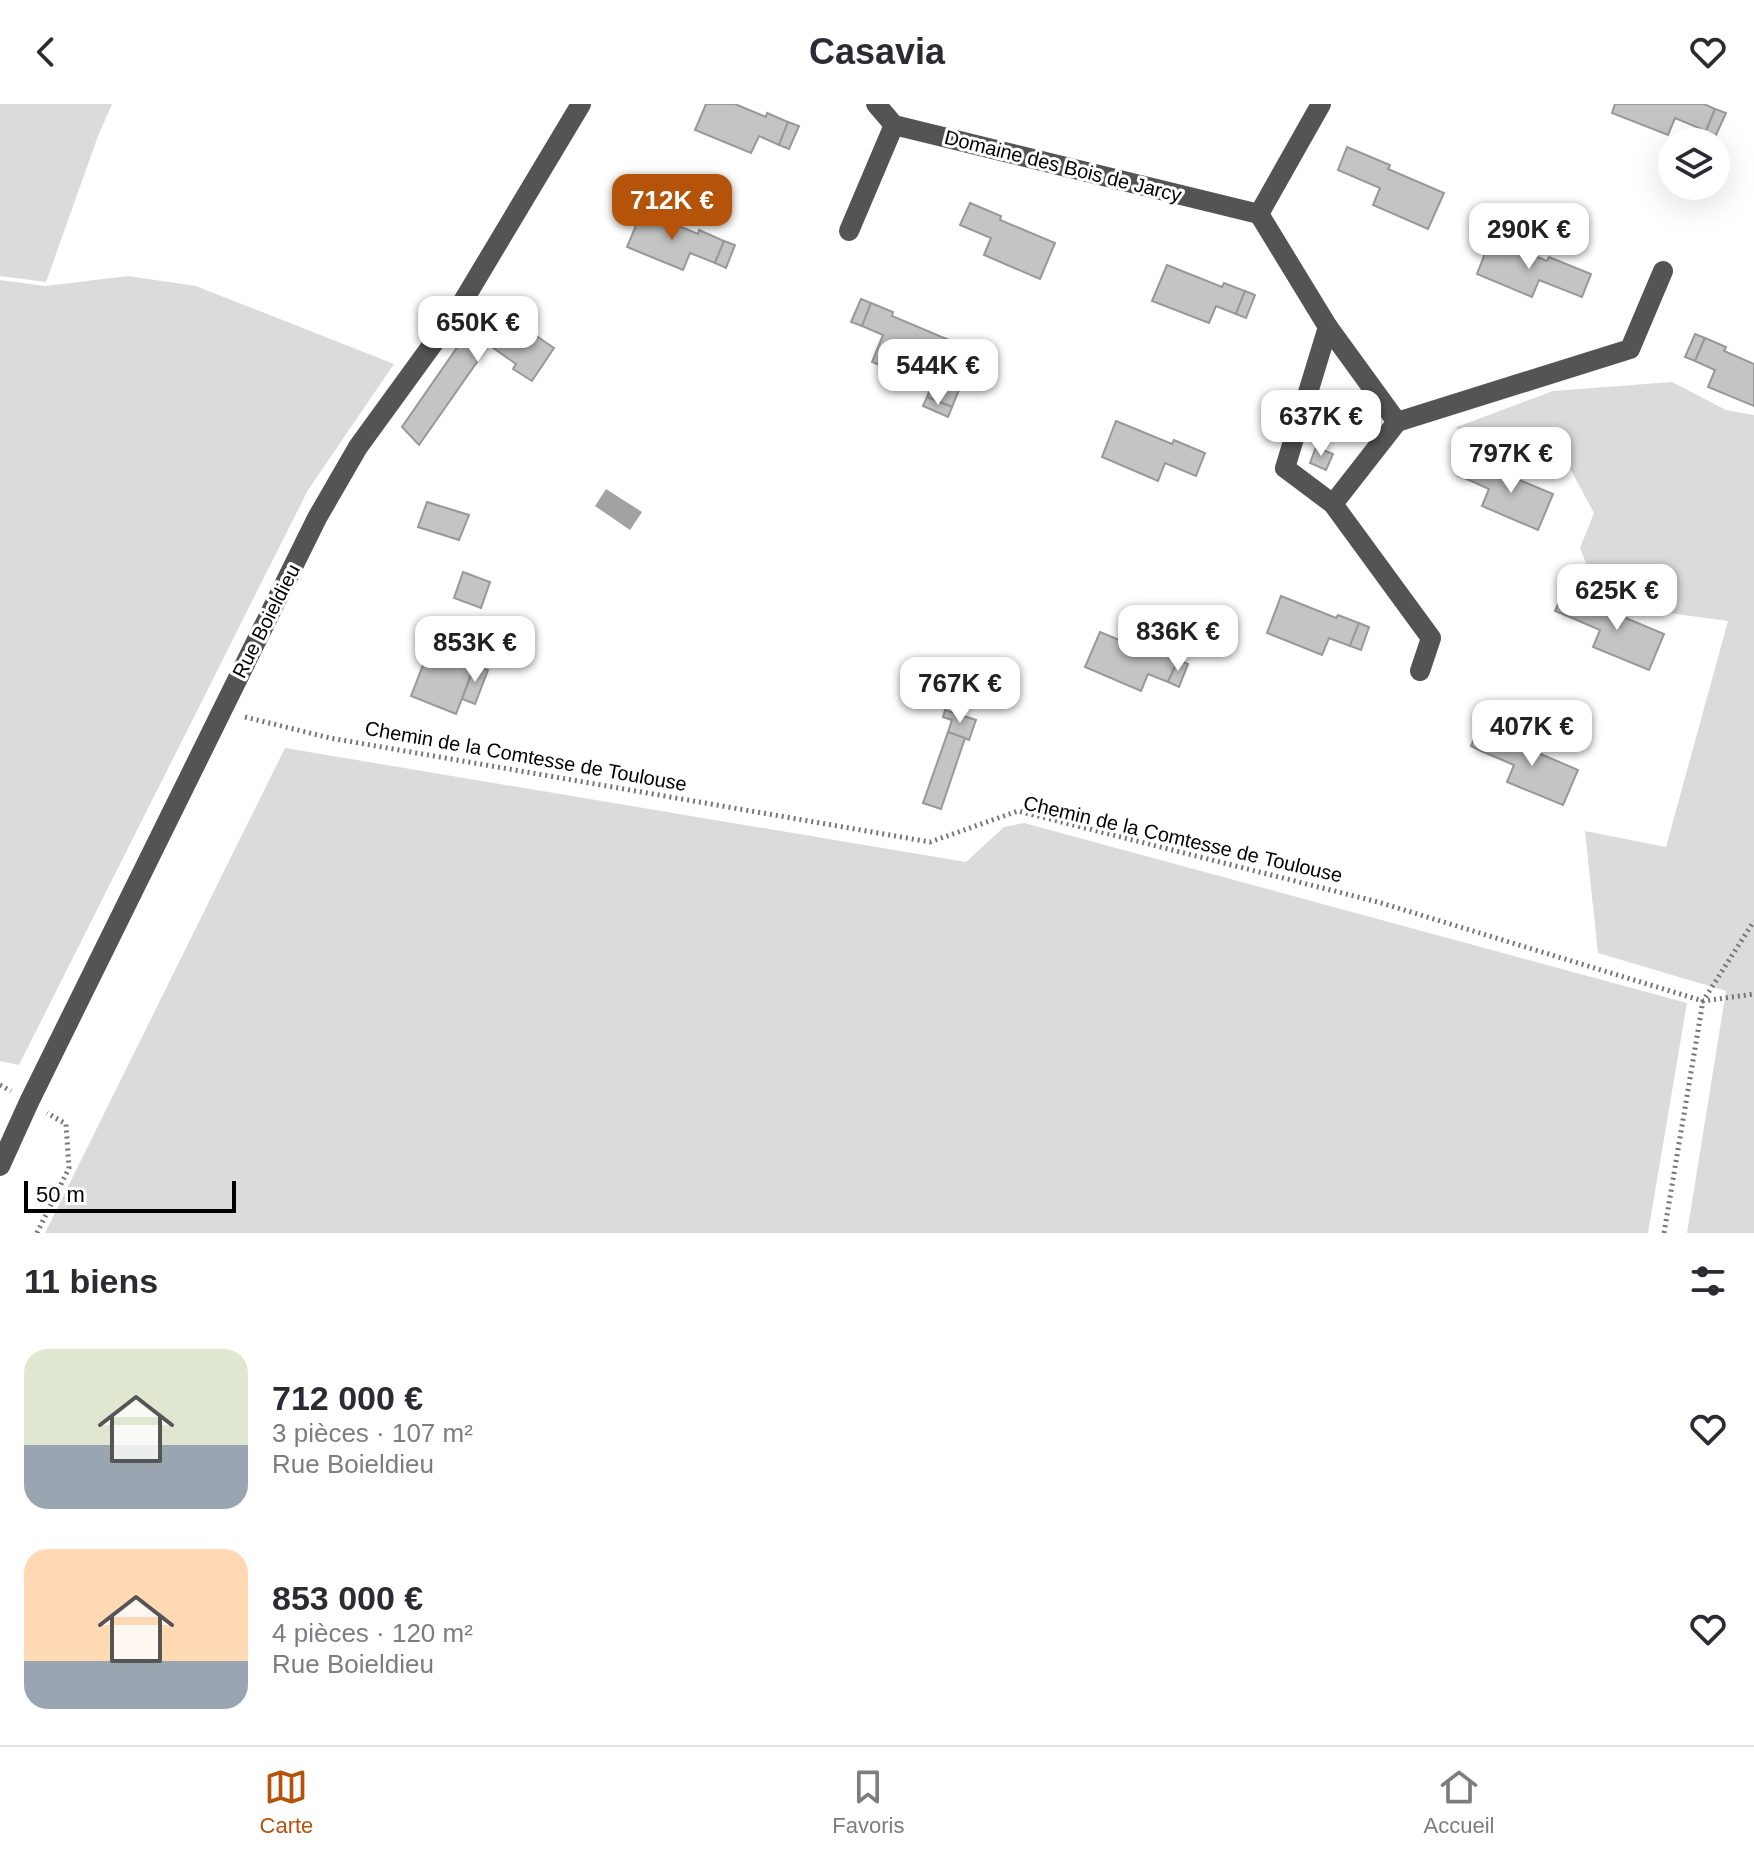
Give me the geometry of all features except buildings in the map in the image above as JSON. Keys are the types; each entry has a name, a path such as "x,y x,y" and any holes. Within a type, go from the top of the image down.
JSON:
{"street":[{"name":"Rue Boieldieu","path":"0,1166 317,518 358,447 459,308 581,104"},
{"path":"849,231 894,125 876,104"},
{"path":"1321,104 1259,214 1328,327 1397,422"},
{"name":"Domaine des Bois de Jarcy","path":"894,125 1259,214"},
{"path":"1333,504 1397,422 1630,349 1663,271"},
{"path":"1328,327 1285,468 1333,504 1431,638 1420,671"}],"path":[{"name":"Chemin de la Comtesse de Toulouse","path":"221,711 330,738 930,842 1018,811 1378,902 1703,1001 1754,994"},
{"path":"1664,1233 1703,1001 1754,921"},
{"path":"29,1102 66,1124 69,1168 37,1233"}],"shaded area":[{"path":"0,104 112,104 46,282 0,276"},
{"path":"128,276 196,286 394,364 308,490 19,1065 0,1061 0,280 45,286"},
{"path":"1672,382 1726,410 1754,415 1754,1233 1687,1233 1726,991 1598,953 1585,831 1666,847 1728,621 1602,604 1580,548 1594,513 1561,452 1454,428 1553,391"},
{"path":"606,489 642,512 630,530 595,506"},
{"path":"285,748 966,862 1004,827 1024,823 1687,1003 1648,1233 45,1233"}]}
